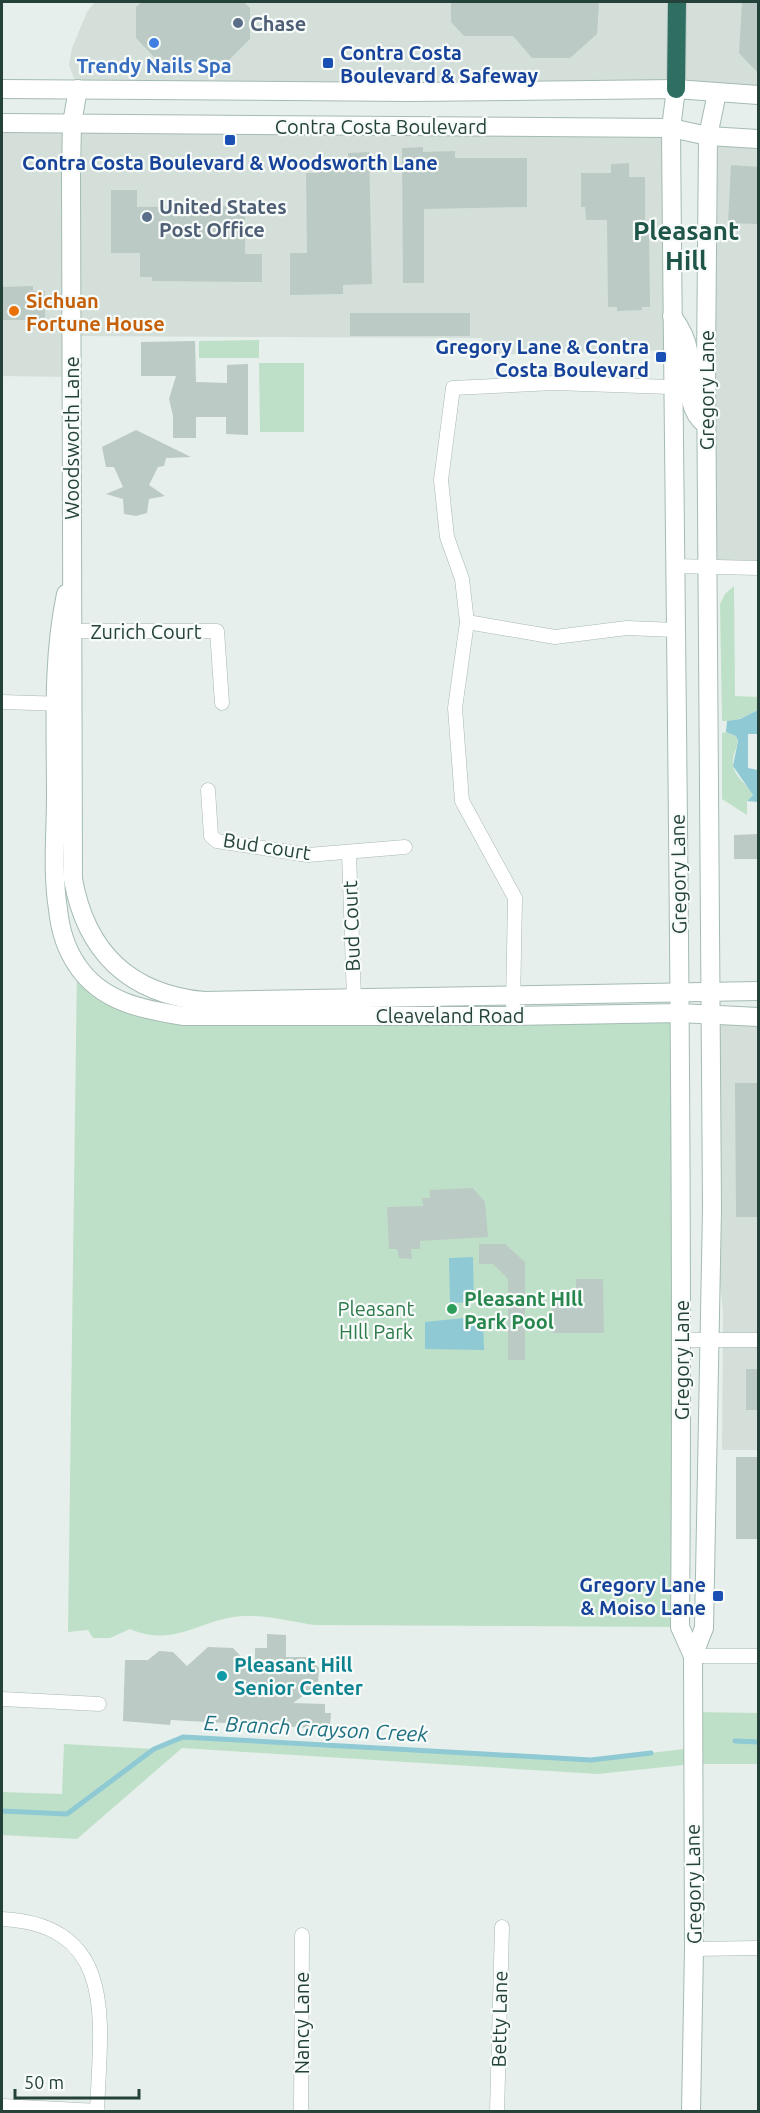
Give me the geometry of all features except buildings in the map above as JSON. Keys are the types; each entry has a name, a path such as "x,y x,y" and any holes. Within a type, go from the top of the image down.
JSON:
{"highway":[{"path":"676,89 677,2"}],"main road":[{"name":"Contra Costa Boulevard","path":"2,89 412,92 676,89 759,95"},
{"name":"Woodsworth Lane","path":"78,89 72,123 71,572 75,632 64,704 58,909 67,948 77,966 94,985 142,1010"},
{"name":"Gregory Lane","path":"676,89 671,128 671,387 683,1237 680,1340 680,1627 693,1656"},
{"name":"Gregory Lane","path":"691,2112 694,1949 693,1656 704,1628 710,1340 711,992 706,425 708,136 717,93"},
{"name":"Contra Costa Boulevard","path":"2,123 671,128 708,136 759,139"},
{"path":"672,316 683,332 688,349 693,409 698,419 706,425"},
{"name":"Woodsworth Lane","path":"71,572 59,627 73,879 78,905 100,949 116,967 133,980 163,994"},
{"path":"77,966 100,949"},
{"name":"Cleaveland Road","path":"163,994 204,1001 759,991"},
{"name":"Cleaveland Road","path":"142,1010 184,1016 513,1016 679,1013 711,1017 759,1017"}],"street":[{"path":"513,1016 515,898 462,801 455,708 467,622 462,579 447,537 441,480 453,388 554,382 671,387"},
{"path":"674,566 759,568"},
{"path":"467,622 555,637 627,628 675,630"},
{"name":"Zurich Court","path":"75,632 217,631 222,703"},
{"path":"2,702 64,704"},
{"name":"Bud court","path":"208,790 211,836 217,841 308,855 405,847"},
{"name":"Bud Court","path":"349,853 354,999"},
{"path":"680,1340 759,1340"},
{"path":"693,1656 759,1656"},
{"path":"2,1699 99,1704"},
{"path":"2,1919 26,1920 65,1936 82,1955 96,1982 101,2010 98,2111 2,2106"},
{"name":"Betty Lane","path":"497,2112 502,1927"},
{"name":"Nancy Lane","path":"301,2112 302,1935"},
{"path":"694,1949 759,1948"}],"shaded area":[{"path":"95,2 758,2 758,95 78,89 69,65 72,48 87,12"},
{"path":"2,123 671,128 672,350 483,355 482,338 72,336 71,377 2,376"},
{"path":"708,136 758,139 758,568 706,567"},
{"path":"711,1017 758,1017 758,1450 722,1450 723,1312 712,1209"}],"green space":[{"path":"259,340 259,358 199,358 199,341"},
{"path":"259,363 304,363 304,432 260,432"},
{"path":"734,586 735,696 758,697 758,710 736,720 722,721 720,604 725,594"},
{"path":"726,732 736,736 733,766 737,775 753,795 747,801 747,815 722,799 722,733"},
{"name":"Pleasant HIll Park","path":"77,966 142,1010 679,1013 680,1627 315,1625 246,1616 216,1621 162,1636 130,1629 110,1638 93,1638 88,1630 68,1632"},
{"path":"693,1712 758,1713 758,1764 693,1764 598,1774 182,1748 77,1839 2,1835 2,1792 62,1794 64,1744 154,1749 183,1737 591,1760 693,1748"}],"water":[{"path":"758,710 758,734 748,734 748,768 758,770 758,802 747,801 753,795 733,766 738,741 736,736 726,732 727,721 740,719"},
{"path":"473,1257 474,1302 450,1303 449,1258"},
{"path":"483,1316 484,1350 425,1349 425,1322"}],"waterway":[{"name":"E. Branch Grayson Creek","path":"2,1811 67,1814 154,1749 183,1737 591,1760 651,1753"},
{"name":"E. Branch Grayson Creek","path":"735,1741 758,1742"}],"place":[{"name":"Chase","path":"238,23"},
{"name":"Trendy Nails Spa","path":"154,43"},
{"name":"Contra Costa Boulevard & Safeway","path":"328,63"},
{"name":"Contra Costa Boulevard & Woodsworth Lane","path":"230,140"},
{"name":"United States Post Office","path":"147,217"},
{"name":"Sichuan Fortune House","path":"14,311"},
{"name":"Gregory Lane & Contra Costa Boulevard","path":"661,357"},
{"name":"Pleasant HIll Park Pool","path":"452,1309"},
{"name":"Gregory Lane & Moiso Lane","path":"718,1596"},
{"name":"Pleasant Hill Senior Center","path":"222,1676"}],"district":[{"name":"Pleasant Hill","path":"686,245"}]}
